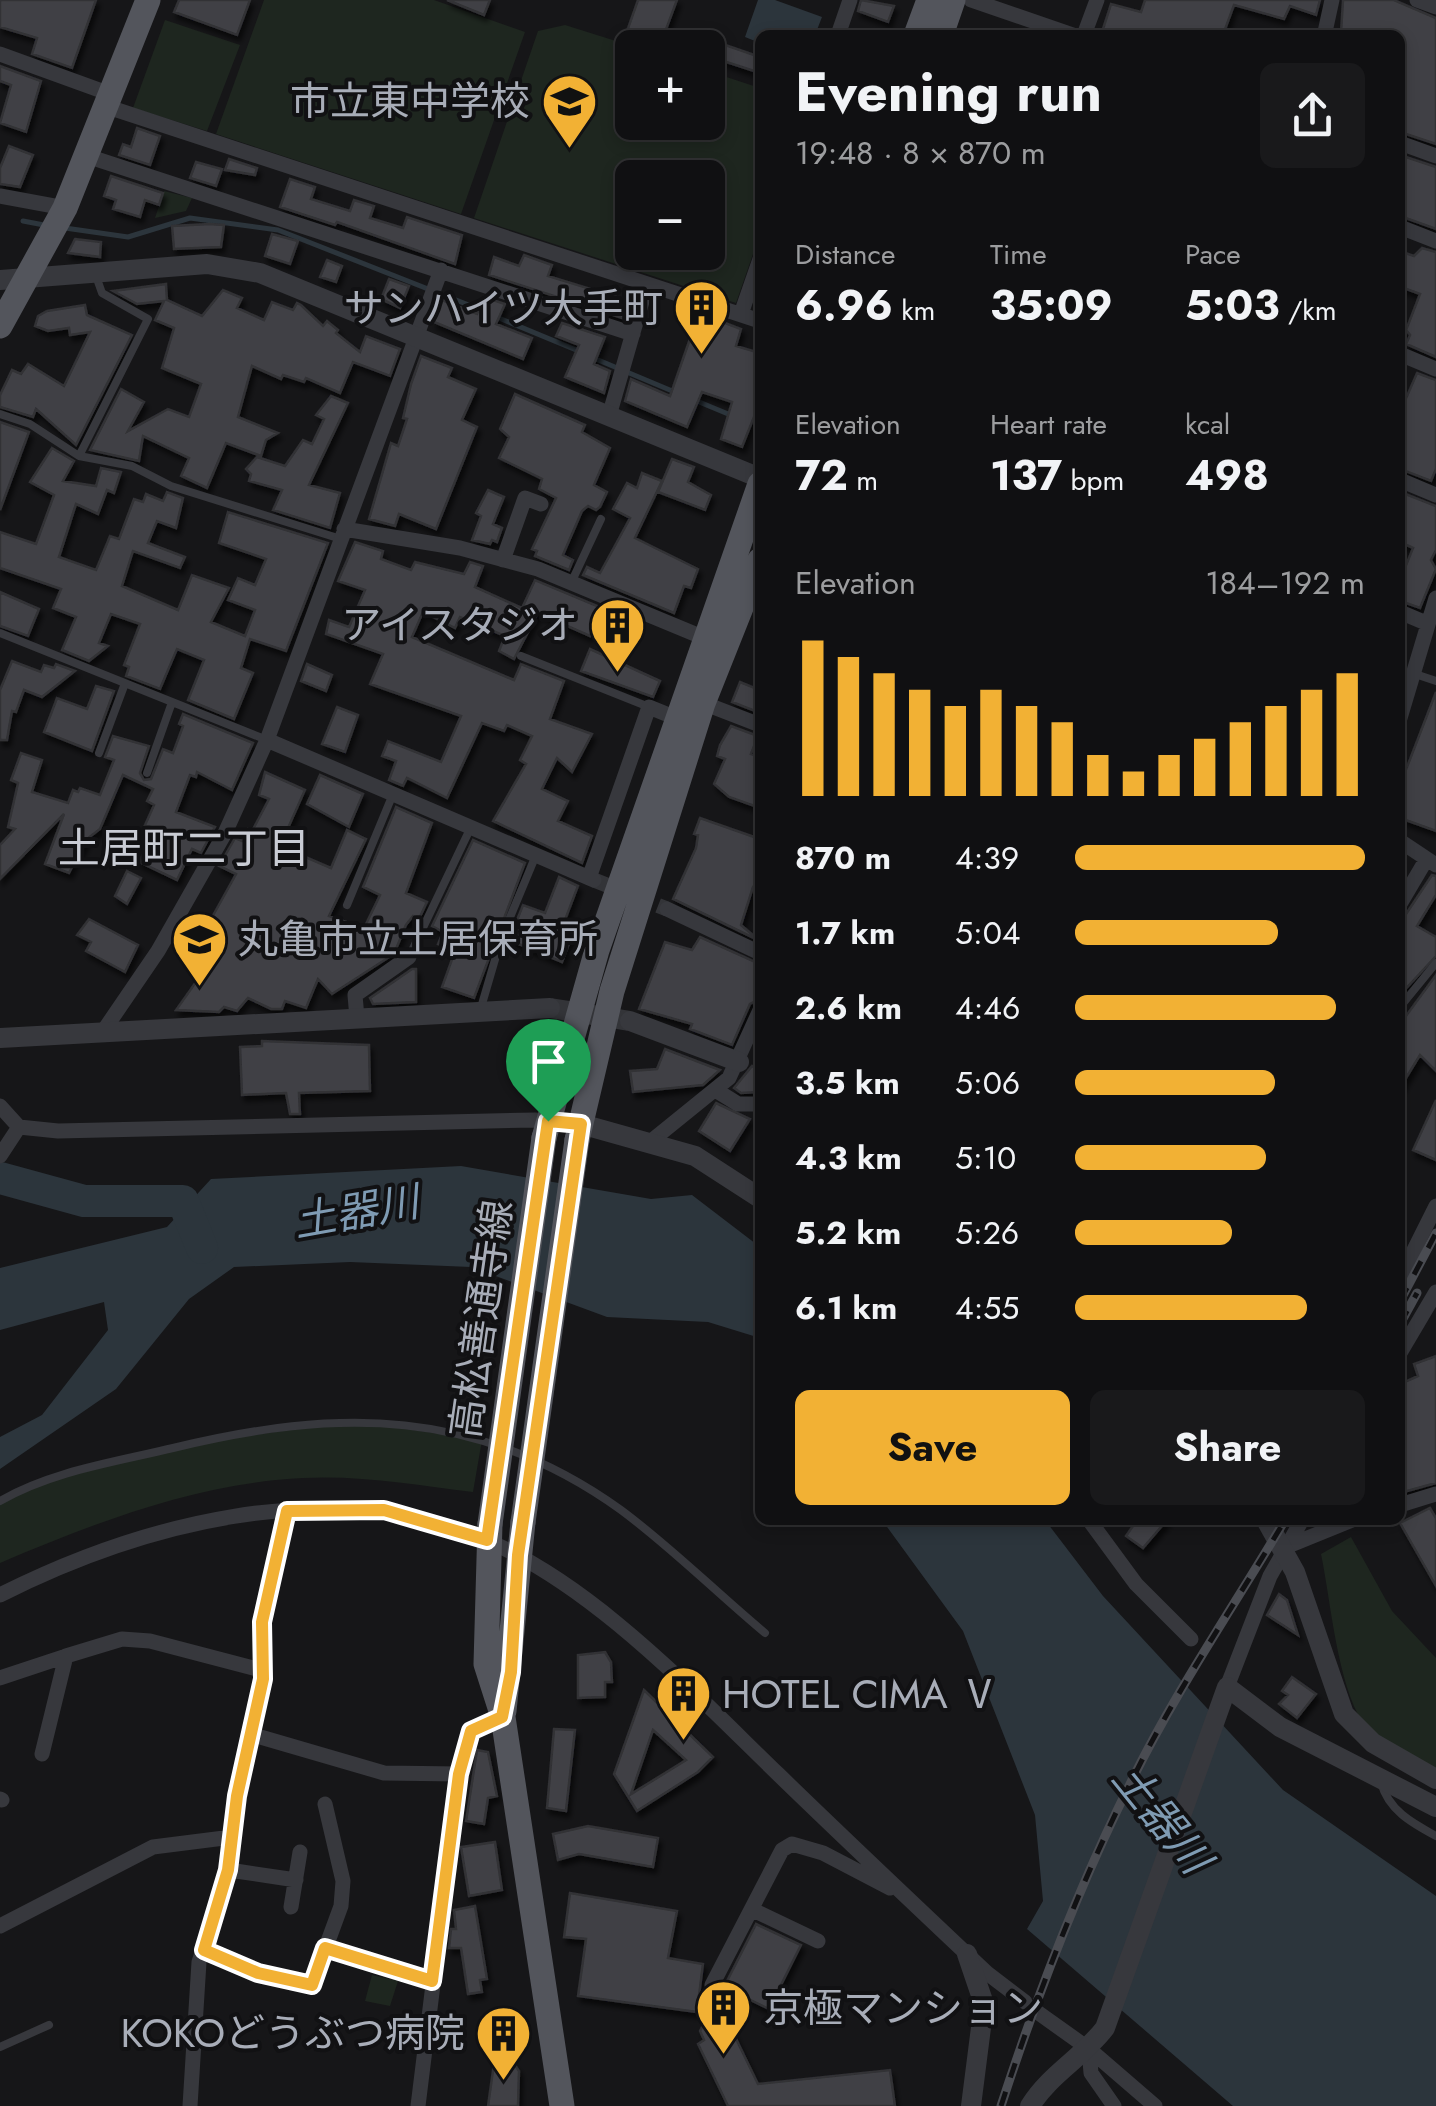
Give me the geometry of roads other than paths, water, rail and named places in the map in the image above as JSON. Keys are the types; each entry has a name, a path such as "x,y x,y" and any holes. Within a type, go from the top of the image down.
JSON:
{"main road":[{"path":"0,326 58,221 148,0"},
{"path":"918,30 929,0"},
{"path":"943,30 953,0"},
{"name":"高松善通寺線","path":"502,1717 511,1672 518,1555 579,1132 612,991 692,716 706,639 755,496"},
{"name":"高松善通寺線","path":"562,2106 502,1717 486,1664 489,1532 546,1129 584,986 692,716 755,577"}],"street":[{"path":"840,30 850,0"},
{"path":"972,0 1059,30"},
{"path":"1086,30 1096,0"},
{"path":"1325,30 1332,0"},
{"path":"1418,0 1436,7"},
{"path":"0,54 110,101 755,319"},
{"path":"1405,146 1436,156"},
{"path":"87,156 436,283 633,334"},
{"path":"0,196 58,221"},
{"path":"1405,228 1436,241"},
{"path":"0,280 96,276 207,264 249,270 416,334 755,479"},
{"path":"741,314 755,273"},
{"path":"102,1033 158,950 225,833 266,740 436,283"},
{"path":"609,416 647,284"},
{"path":"1405,356 1436,369"},
{"path":"1405,482 1436,495"},
{"path":"503,560 526,498 540,504"},
{"path":"342,534 503,560 571,583 706,639"},
{"path":"1406,680 1436,598"},
{"path":"1405,614 1426,623"},
{"path":"266,740 592,879 649,706 755,724"},
{"path":"1405,844 1431,862 1405,897"},
{"path":"667,909 755,950"},
{"path":"357,1018 355,995 410,957"},
{"path":"0,1038 550,1008"},
{"path":"630,1021 739,1062"},
{"path":"650,1142 717,1092 739,1062 755,1022"},
{"path":"717,1092 738,1104 755,1104"},
{"path":"0,1106 19,1127 96,1131 579,1132 650,1142 696,1156 755,1195"},
{"path":"1,1152 19,1127"},
{"path":"1405,1268 1436,1206"},
{"path":"1405,1345 1436,1292"},
{"path":"1405,1503 1436,1494"},
{"path":"0,1595 118,1546 208,1522 287,1511 384,1510 489,1532 651,1653 967,1954 1089,2049 1154,2106"},
{"path":"190,2106 204,1950 228,1870 263,1679 262,1622 287,1511"},
{"path":"1093,1525 1136,1584 1192,1640"},
{"path":"1269,1525 1285,1548 1344,1714 1373,1743 1436,1779"},
{"path":"1030,2106 1064,2063 1089,2049 1105,2028 1227,1686 1285,1548 1299,1525"},
{"path":"1285,1548 1310,1533 1336,1525"},
{"path":"0,1678 122,1639 150,1641 261,1670"},
{"path":"42,1754 66,1656"},
{"path":"1227,1686 1280,1727 1380,1782 1436,1806"},
{"path":"418,2106 459,1774 471,1731 502,1717"},
{"path":"250,1734 384,1774 459,1774"},
{"path":"204,1950 258,1973 312,1985 341,1906 343,1881 325,1804"},
{"path":"0,1926 153,1847 232,1837"},
{"path":"712,1985 782,1850 792,1844 823,1853 907,1897"},
{"path":"291,1907 300,1852"},
{"path":"228,1870 296,1880"},
{"path":"753,1910 818,1941"},
{"path":"325,1948 432,1981"},
{"path":"967,1954 984,2004 971,2106"},
{"path":"1089,2049 1091,2073 1114,2106"}],"lane":[{"path":"79,456 148,318 102,293 96,276"},
{"path":"0,414 30,424 79,456 132,466 171,486 342,534"},
{"path":"571,583 601,519"},
{"path":"0,634 266,740"},
{"path":"521,656 649,706"},
{"path":"1406,680 1436,681"},
{"path":"98,754 124,686"},
{"path":"147,772 171,705"},
{"path":"348,904 393,794"},
{"path":"410,957 471,827"},
{"path":"480,1011 501,939 536,855"},
{"path":"1405,1001 1436,963"},
{"path":"0,1502 27,1485 65,1474 278,1426 350,1421 423,1425 482,1440 549,1466 621,1510 765,1634"},
{"path":"1380,1782 1385,1798 1396,1810 1436,1836"},
{"path":"0,2046 49,2024"}],"water":[{"path":"758,0 775,0 822,17 817,30 755,30 755,41 745,37"},
{"name":"土器川","path":"461,1166 651,1199 692,1195 755,1243 755,1336 708,1322 607,1317 471,1267 350,1262 234,1267 189,1299 116,1389 0,1469 0,1437 42,1415 108,1330 104,1302 0,1330 0,1268 167,1227 211,1179"},
{"name":"土器川","path":"886,1525 1049,1525 1103,1596 1283,1790 1436,1896 1436,2106 1233,2106 1027,1929 1043,1901 1035,1815 963,1631"}],"waterway":[{"path":"65,228 128,237 190,218 278,230 484,311"},
{"path":"23,221 44,225"},
{"path":"494,316 581,352"},
{"path":"591,357 677,393"},
{"path":"692,399 733,416"},
{"path":"0,1178 84,1201 183,1201 202,1248"}],"tunnel":[{"path":"594,880 667,909"},
{"path":"550,1008 630,1021"}],"railway":[{"path":"1405,1292 1436,1233"},
{"path":"1405,1315 1417,1293"},
{"path":"1001,2106 1060,1941 1112,1821 1166,1715 1282,1525"}],"place":[{"name":"市立東中学校","path":"569,150"},
{"name":"サンハイツ大手町","path":"702,357"},
{"name":"アイスタジオ","path":"617,674"},
{"name":"丸亀市立土居保育所","path":"199,988"},
{"name":"HOTEL CIMA Ⅴ","path":"683,1743"},
{"name":"京極マンション","path":"724,2057"},
{"name":"KOKOどうぶつ病院","path":"504,2082"}],"district":[{"name":"土居町二丁目","path":"184,848"}]}
